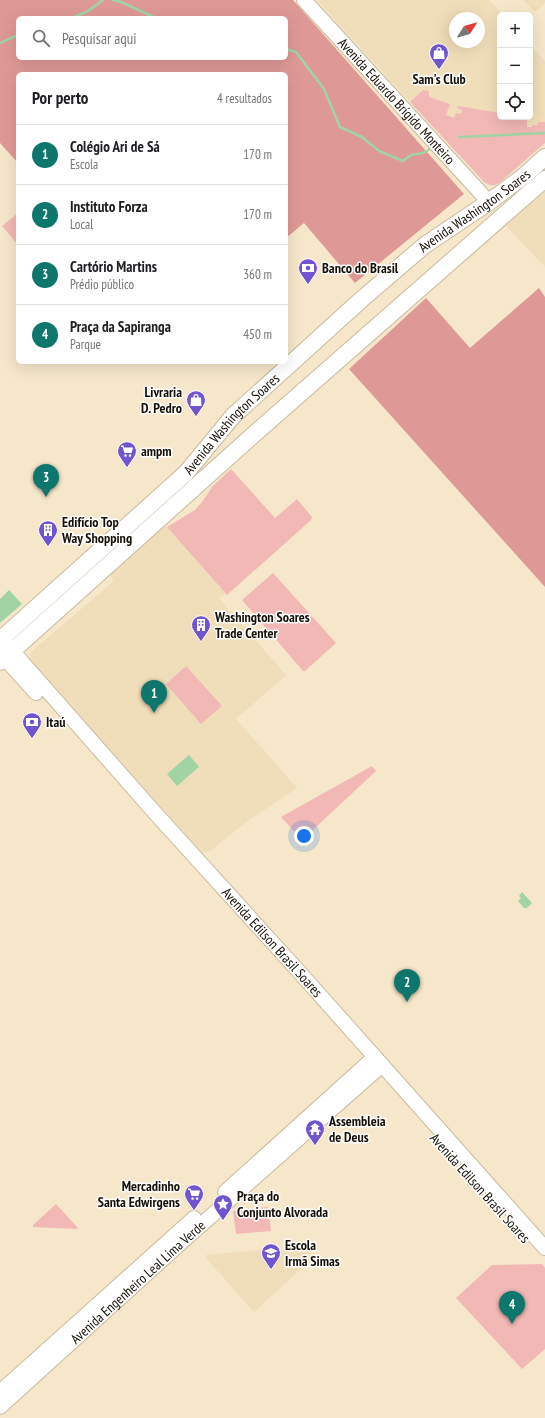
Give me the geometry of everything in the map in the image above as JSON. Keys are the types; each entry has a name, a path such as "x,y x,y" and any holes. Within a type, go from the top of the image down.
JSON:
{"highway":[{"name":"Avenida Washington Soares","path":"3,649 186,473 233,416 425,245 489,202 524,176 545,157"},
{"name":"Avenida Washington Soares","path":"3,649 250,438 545,179"}],"main road":[{"name":"Avenida Eduardo Brígido Monteiro","path":"304,0 489,202"},
{"name":"Avenida Edilson Brasil Soares","path":"3,649 545,1258"},
{"name":"Avenida Edilson Brasil Soares","path":"375,1066 545,1248"},
{"name":"Avenida Engenheiro Leal Lima Verde","path":"0,1392 375,1066"},
{"name":"Avenida Engenheiro Leal Lima Verde","path":"0,1407 375,1066"}],"shaded area":[{"path":"0,0 293,0 464,194 355,283 304,223 288,236 288,72 16,72 16,161 0,143"},
{"path":"317,0 489,0 500,12 497,12 497,112 458,106 457,108 462,110 461,115 454,118 445,115 450,104 429,97 430,91 423,90 410,102"},
{"path":"523,0 545,0 545,3 535,12"},
{"path":"533,48 545,61 545,122 538,122 538,125 526,127 527,120 533,120"},
{"path":"423,90 429,91 429,97 450,104 446,115 454,118 456,113 461,114 462,110 457,108 458,106 497,112 497,120 527,120 527,127 538,125 538,122 545,122 545,143 499,183 491,185 484,182 410,102"},
{"path":"545,191 545,267 506,226"},
{"path":"16,215 16,243 2,226"},
{"path":"539,288 545,297 545,587 349,369 426,298 470,348"},
{"path":"231,469 275,518 297,499 312,517 311,520 227,595 167,527 195,510 213,486"},
{"path":"164,527 167,527 225,593 219,598 286,675 236,719 297,788 249,820 210,851 202,853 30,660 31,652 114,581 109,574"},
{"path":"273,573 336,643 305,671 303,671 242,600"},
{"path":"9,590 22,604 0,623 0,599"},
{"path":"186,666 222,706 201,724 166,684"},
{"path":"189,755 199,767 177,786 167,774"},
{"path":"372,766 376,771 302,840 281,817"},
{"path":"522,892 532,903 527,908 524,908 518,901 521,898 519,896"},
{"path":"56,1204 78,1228 77,1229 33,1227 33,1225"},
{"path":"268,1207 271,1231 236,1234 233,1211"},
{"name":"Escola Irmã Simas","path":"269,1249 308,1251 313,1258 254,1312 205,1257 206,1255"},
{"path":"542,1264 545,1268 545,1349 522,1369 456,1298 492,1265"}],"waterway":[{"path":"77,16 88,11 103,0"},
{"path":"113,0 121,2 152,16"},
{"path":"0,43 16,36"},
{"path":"288,50 296,52 324,89 340,127 362,137 379,151 403,161 411,155 423,153 430,149"},
{"path":"459,137 545,133"}],"place":[{"name":"Sam's Club","path":"439,70"},
{"name":"Banco do Brasil","path":"308,285"},
{"name":"Livraria D. Pedro","path":"196,417"},
{"name":"ampm","path":"127,468"},
{"name":"Cartório Martins","path":"46,497"},
{"name":"Edifício Top Way Shopping","path":"48,547"},
{"name":"Washington Soares Trade Center","path":"201,642"},
{"name":"Colégio Ari de Sá","path":"154,713"},
{"name":"Itaú","path":"32,739"},
{"name":"Instituto Forza","path":"407,1002"},
{"name":"Assembleia de Deus","path":"315,1146"},
{"name":"Mercadinho Santa Edwirgens","path":"194,1211"},
{"name":"Praça do Conjunto Alvorada","path":"223,1221"},
{"name":"Escola Irmã Simas","path":"271,1270"},
{"name":"Praça da Sapiranga","path":"512,1324"}]}
